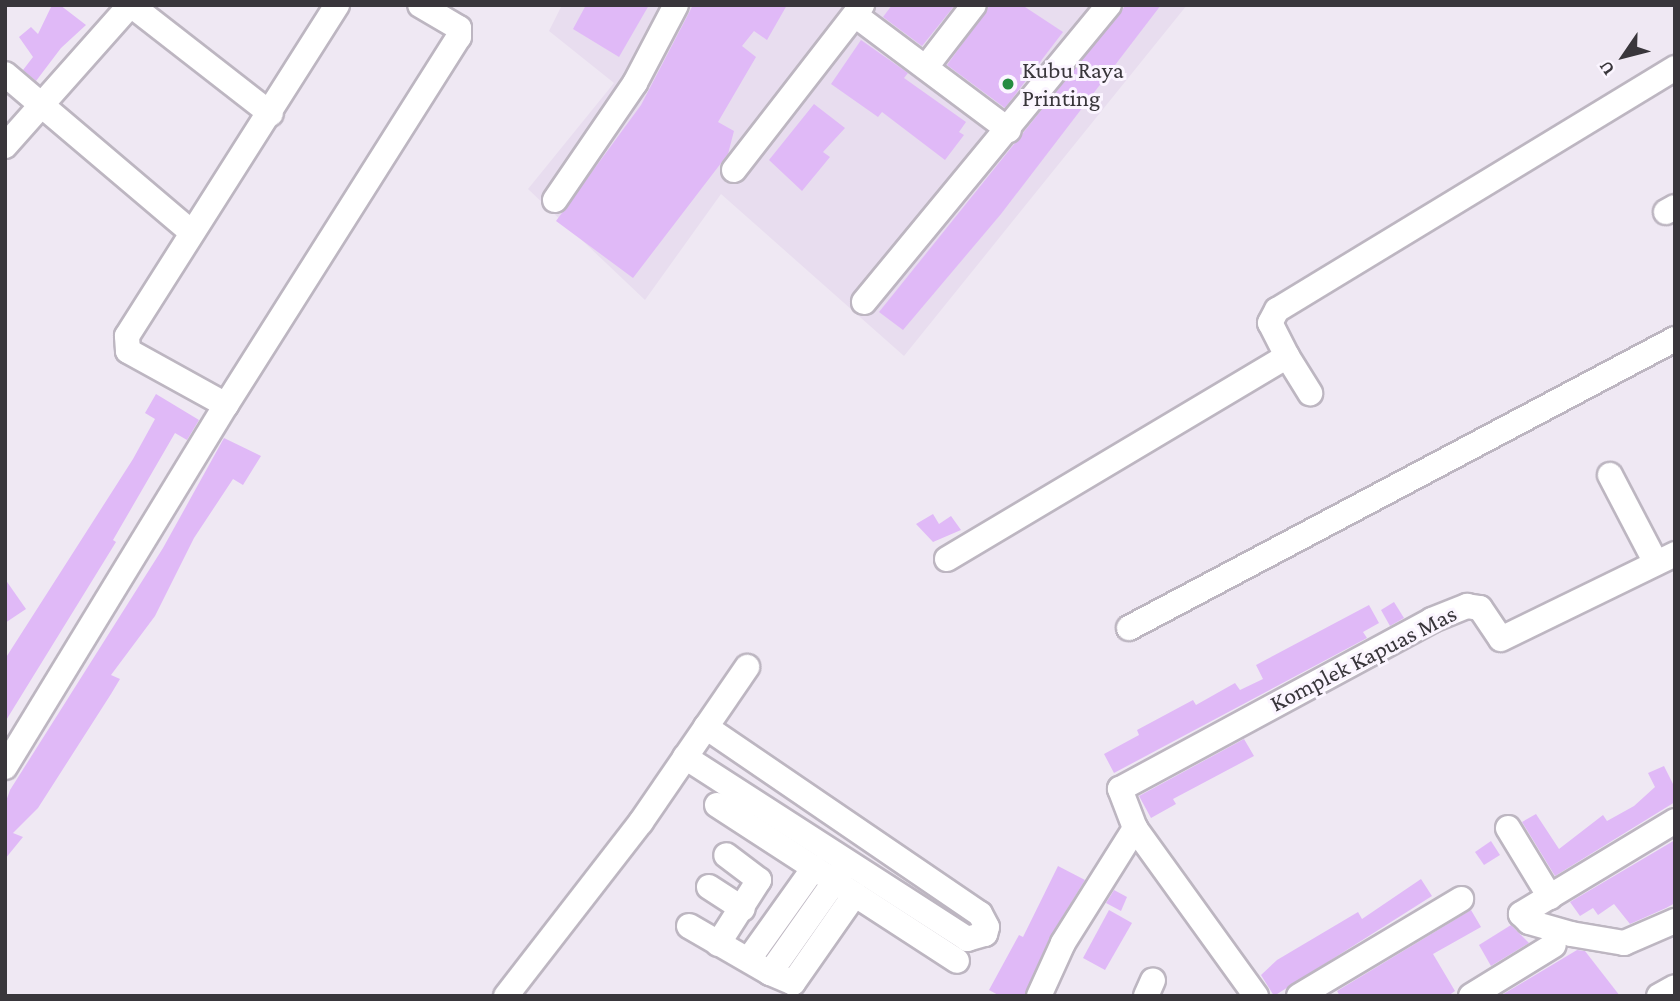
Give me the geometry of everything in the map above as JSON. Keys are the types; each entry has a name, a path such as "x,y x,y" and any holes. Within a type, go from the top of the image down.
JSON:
{"street":[{"path":"5,146 130,5 271,114"},
{"path":"5,766 226,405 459,37 459,28 420,5"},
{"path":"555,200 635,83 676,5"},
{"path":"926,67 974,5"},
{"path":"864,302 1009,130 1109,5"},
{"path":"226,405 128,351 125,344 191,232 271,114 330,8"},
{"path":"734,170 859,10 926,67 1009,130"},
{"path":"1310,393 1270,323 1277,310 1675,68"},
{"path":"5,74 191,232"},
{"path":"1129,628 1675,339"},
{"path":"947,559 1287,356"},
{"path":"1610,475 1665,558"},
{"name":"Komplek Kapuas Mas","path":"1135,828 1119,795 1126,784 1432,620 1467,606 1480,608 1501,639 1665,558"},
{"path":"506,996 641,822 747,667"},
{"path":"706,727 980,914 987,927 985,934 967,939 838,876 717,805"},
{"path":"685,757 838,876 957,961"},
{"path":"1675,821 1521,914 1529,922 1571,934 1624,943 1675,921"},
{"path":"1039,996 1063,943 1135,828 1256,996"},
{"path":"1508,828 1550,897"},
{"path":"749,959 838,876 866,836"},
{"path":"718,944 743,909 759,880 726,855"},
{"path":"689,926 787,982 795,980 838,876"},
{"path":"709,887 743,909"},
{"path":"1299,996 1461,899"},
{"path":"1471,996 1553,945"},
{"path":"1659,996 1675,987"}],"shaded area":[{"path":"562,5 1187,5 904,356 721,194 645,300 528,189 614,83 549,31"}],"building":[{"path":"52,5 60,5 86,25 61,48 36,81 23,70 33,57 19,37 31,27 38,34"},
{"path":"586,5 649,5 619,57 573,29"},
{"path":"693,5 787,5 767,40 754,31 742,46 756,57 718,122 734,131 728,154 633,278 556,221 641,105"},
{"path":"892,5 955,5 922,46 883,17"},
{"path":"990,5 1022,5 1063,32 1005,108 947,65"},
{"path":"1126,5 1161,5 1001,214 903,330 879,312"},
{"path":"861,40 908,73 904,78 966,122 959,132 964,135 945,160 882,112 878,117 831,84"},
{"path":"814,104 845,128 823,152 830,157 802,191 769,160"},
{"path":"156,394 199,420 187,440 175,433 113,540 116,542 5,722 5,659 133,459 155,419 145,413"},
{"path":"224,438 261,456 243,485 233,479 194,538 155,616 111,675 120,679 38,808 13,833 23,837 5,859 5,804 10,790 163,548"},
{"path":"933,514 939,524 951,516 961,530 933,542 916,524"},
{"path":"5,579 26,609 5,623"},
{"path":"1394,602 1404,618 1390,626 1381,610"},
{"path":"1369,605 1379,623 1363,632 1367,638 1114,773 1104,754 1139,735 1137,730 1193,700 1196,705 1235,683 1240,690 1263,679 1256,665"},
{"path":"1244,739 1254,756 1173,799 1176,804 1151,818 1139,796"},
{"path":"1664,766 1675,788 1675,802 1555,876 1522,822 1536,814 1559,849 1603,815 1607,821 1634,806 1655,787 1648,773"},
{"path":"1675,840 1675,903 1630,924 1614,904 1598,915 1593,908 1580,916 1570,902"},
{"path":"1491,841 1500,855 1484,865 1475,852"},
{"path":"1058,866 1085,880 1050,937 1024,996 1000,996 989,990 1019,935 1023,937"},
{"path":"1421,879 1432,896 1274,996 1261,975 1277,960 1358,912 1362,919"},
{"path":"1114,890 1127,897 1121,911 1106,903"},
{"path":"1109,910 1132,923 1105,970 1083,958"},
{"path":"1471,910 1481,927 1433,954 1455,991 1448,996 1340,996 1337,991"},
{"path":"1511,925 1529,943 1491,966 1479,945"},
{"path":"1577,950 1585,951 1620,996 1500,996"}],"place":[{"name":"Kubu Raya Printing","path":"1008,84"}]}
